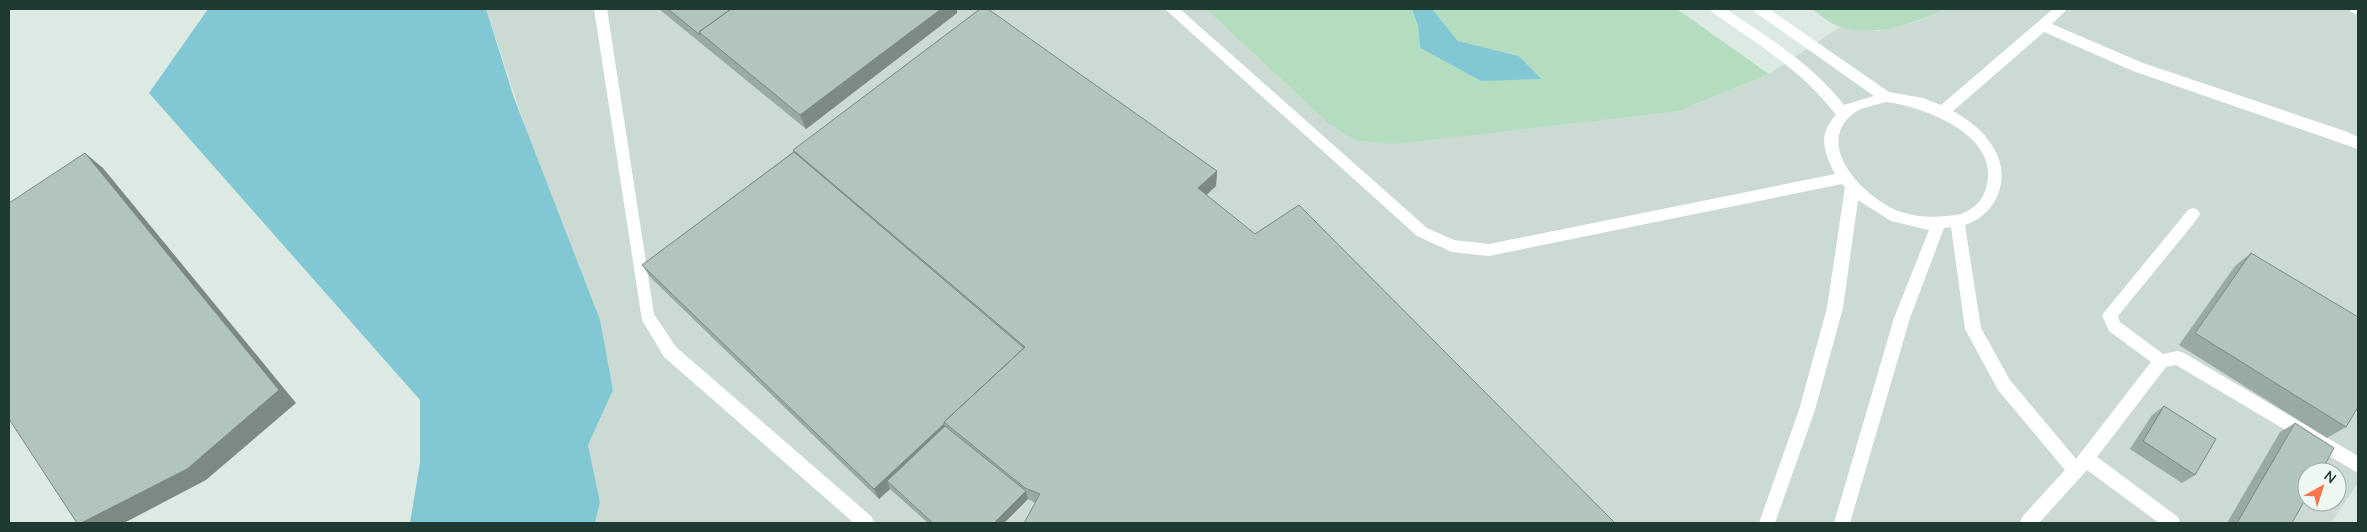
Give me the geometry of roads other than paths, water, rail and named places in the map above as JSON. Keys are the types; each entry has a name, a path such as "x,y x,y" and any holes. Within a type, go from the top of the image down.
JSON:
{"lane":[{"path":"600,9 647,314 670,352 866,523"},
{"path":"1172,9 1422,232 1452,246 1489,250 1848,183"},
{"path":"1717,9 1804,70 1823,88 1842,113"},
{"path":"1760,9 1886,97"},
{"path":"1944,111 2044,26 2061,9"},
{"path":"2044,26 2138,67 2340,135 2358,143"},
{"path":"1886,97 1915,100 1944,111 1972,132 1983,145 1994,172 1994,185 1990,198 1977,212 1957,221 1920,223 1883,210 1848,183 1831,152 1830,138 1834,124 1842,113 1854,104 1886,97"},
{"path":"1767,523 1807,410 1835,308 1848,183"},
{"path":"2161,361 2114,326 2110,315 2193,214"},
{"path":"1957,221 1973,329 2004,385 2080,464 2172,523"},
{"path":"1842,523 1902,318 1939,223"},
{"path":"2028,523 2080,464 2161,361 2178,358 2358,465"}],"water":[{"path":"208,9 486,9 514,98 600,320 613,390 588,445 600,502 595,523 410,523 420,462 420,400 149,93"},
{"path":"1412,9 1432,9 1458,41 1519,56 1542,79 1481,81 1420,48 1418,26"}]}
